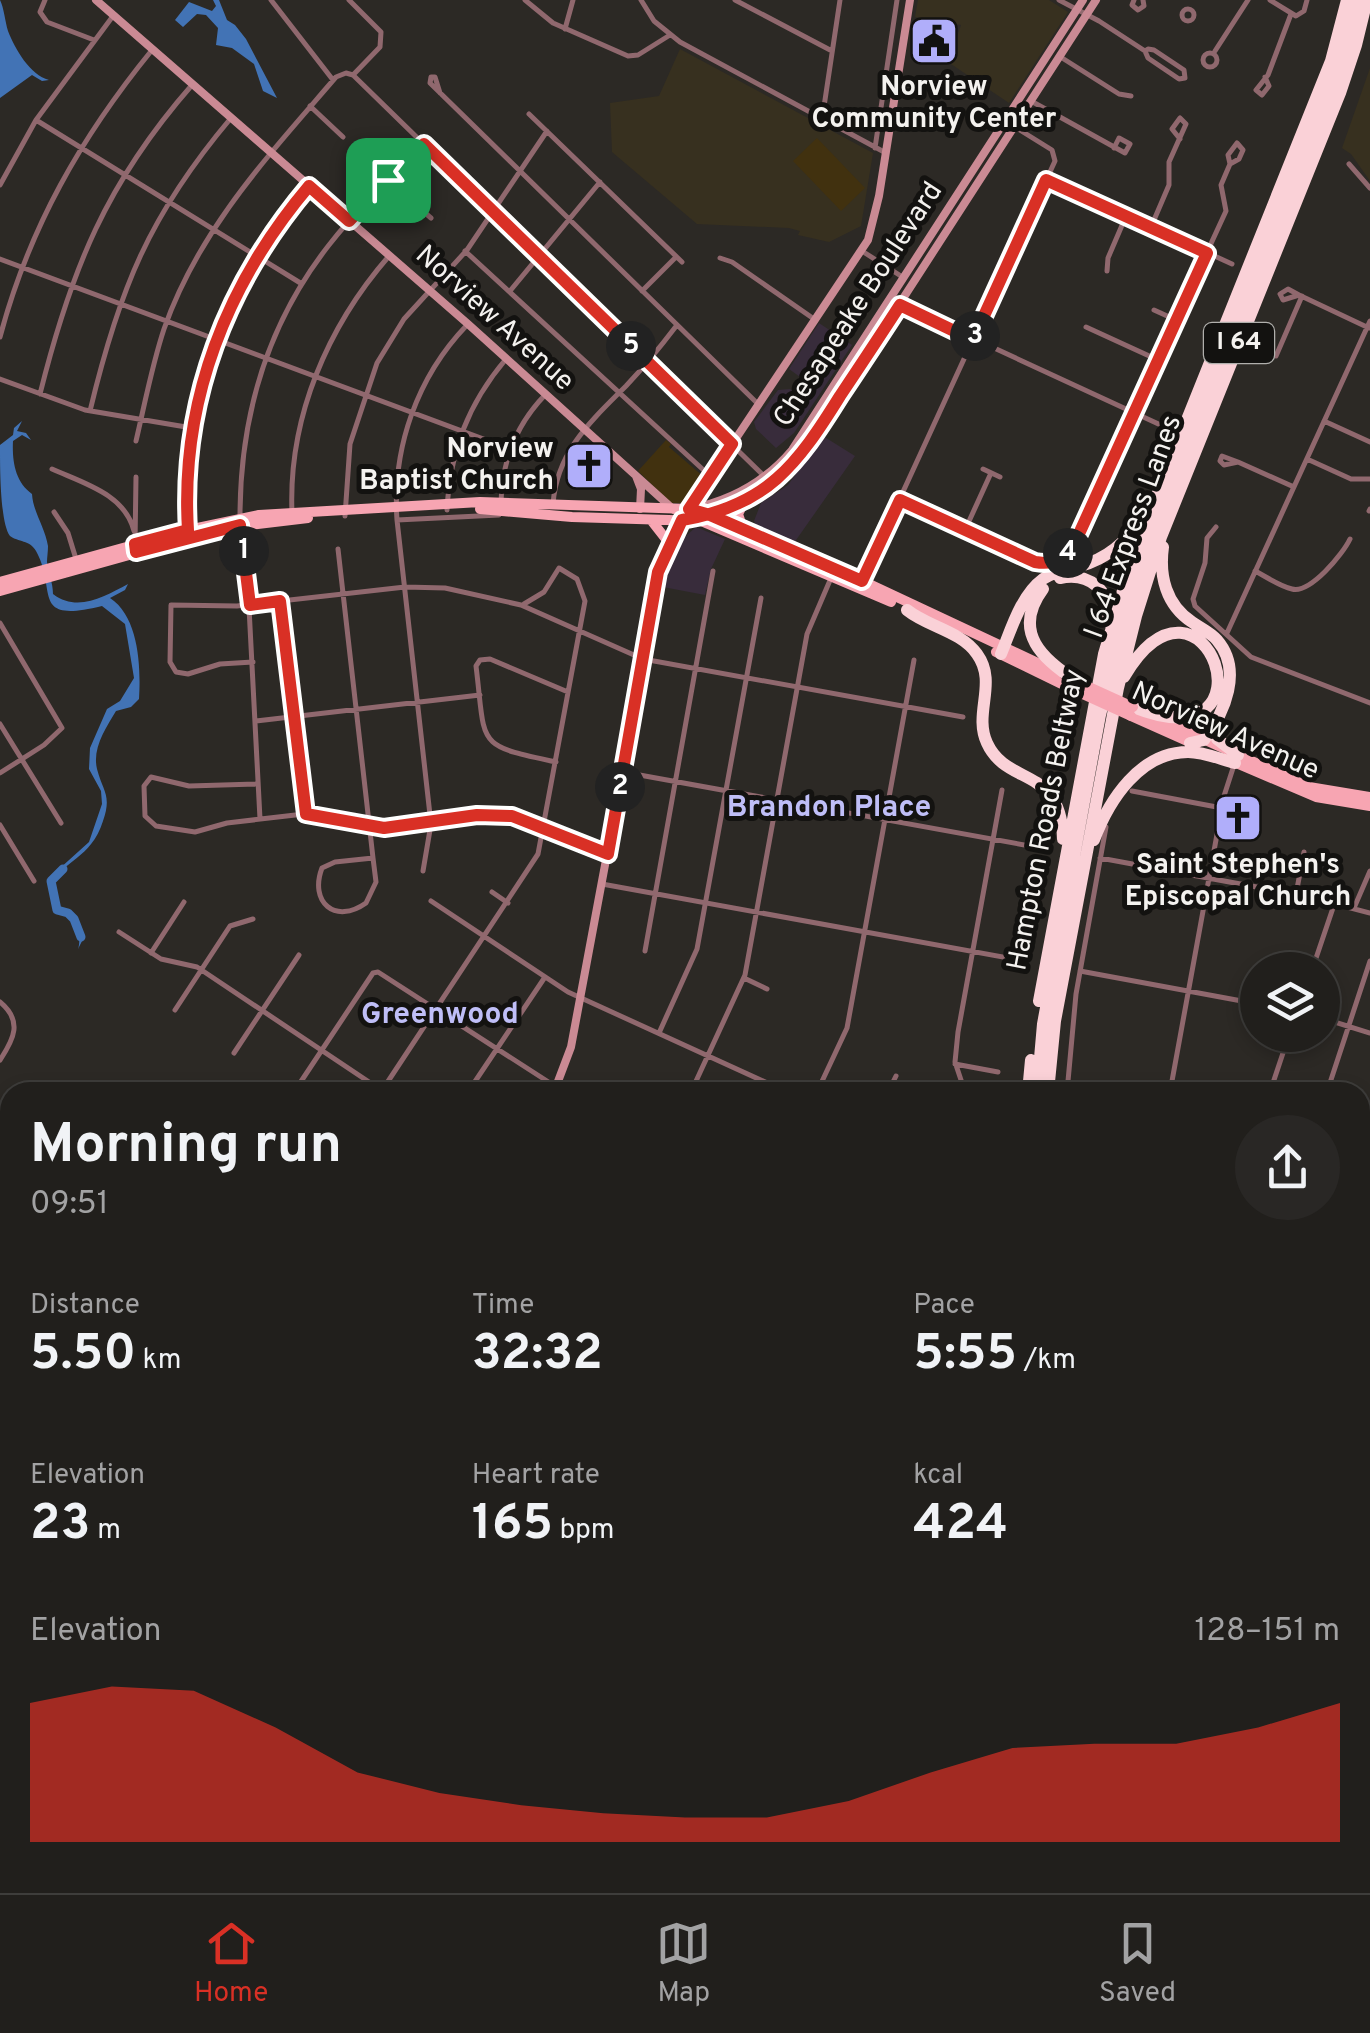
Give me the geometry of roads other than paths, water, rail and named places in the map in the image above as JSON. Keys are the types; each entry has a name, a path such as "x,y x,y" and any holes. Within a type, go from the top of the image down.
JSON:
{"highway":[{"name":"Hampton Roads Beltway","path":"1029,1082 1035,1022 1104,652 1136,549 1321,86 1347,0"},
{"name":"I 64 Express Lanes","path":"1038,1082 1043,1024 1100,715 1124,619 1163,507 1334,83 1358,0"},
{"name":"Hampton Roads Beltway","path":"1049,1082 1055,1021 1083,870 1136,616 1168,520 1340,93 1367,0"},
{"path":"1002,651 1026,601 1041,580 1103,556 1130,535 1180,436"},
{"path":"1168,520 1162,559 1166,590 1180,613 1218,642 1229,664 1230,688 1215,723 1197,741"},
{"path":"1077,686 1046,661 1035,644 1031,627 1032,611 1044,589 1058,578 1074,576 1097,586 1106,597 1109,611 1104,652"},
{"path":"907,610 964,642 981,660 987,684 981,723 986,740 998,759 1032,778 1056,804 1061,818 1064,864"},
{"path":"1118,688 1138,654 1159,637 1187,635 1209,650 1218,668 1218,682 1215,695 1202,711 1176,720 1132,712"},
{"path":"1215,723 1217,740 1237,759"},
{"path":"1083,870 1110,807 1133,776 1151,762 1189,752 1237,759"}],"main road":[{"name":"Norview Avenue","path":"96,0 468,324 674,510"},
{"path":"561,1082 581,998 658,572 682,520 862,251 875,217 910,0"},
{"name":"Chesapeake Boulevard","path":"501,506 538,514 553,510 689,509 741,492 765,476 796,445 1083,0"},
{"name":"Chesapeake Boulevard","path":"0,591 135,548 292,512 397,513 501,506 682,520 710,515 744,502 776,482 805,450 1096,0"},
{"path":"796,445 805,450"},
{"path":"636,476 641,489 640,509"},
{"path":"703,487 715,503"},
{"path":"744,502 738,514 744,530"},
{"name":"Norview Avenue","path":"689,509 744,530 1316,797 1370,806"},
{"name":"Chesapeake Boulevard","path":"240,522 344,513"},
{"path":"650,520 669,544"},
{"name":"Norview Avenue","path":"682,520 708,523 833,572"},
{"name":"Chesapeake Boulevard","path":"0,582 135,548"},
{"name":"Norview Avenue","path":"860,584 907,610 1002,651"},
{"name":"Norview Avenue","path":"1237,759 1317,789 1370,798"}],"street":[{"path":"45,0 40,12 47,22 94,40"},
{"path":"271,0 333,80"},
{"path":"349,0 378,28 382,39 380,47 353,75"},
{"path":"524,0 565,29 628,56 638,55 670,35"},
{"path":"565,29 574,0"},
{"path":"640,0 654,21 670,35 886,153"},
{"path":"735,0 832,51"},
{"path":"822,120 840,0"},
{"path":"875,148 898,0"},
{"path":"1058,0 1145,51 1148,58 1179,79 1186,78 1184,70 1154,50 1145,51"},
{"path":"1134,0 1132,5 1138,10 1144,0"},
{"path":"1186,7 1191,0"},
{"path":"1215,51 1248,0"},
{"path":"1270,0 1291,14 1302,14 1307,0"},
{"path":"1264,77 1291,14"},
{"path":"0,185 36,120 113,16"},
{"path":"0,337 21,267 44,214 80,148 152,50"},
{"path":"1060,56 1119,94 1131,96"},
{"path":"136,441 167,321 212,229 270,152 341,74 353,75 765,476"},
{"path":"40,394 70,285 98,220 152,133 192,85"},
{"path":"440,93 759,405"},
{"path":"1031,101 1114,148"},
{"path":"310,106 343,137"},
{"path":"529,114 682,262"},
{"path":"90,411 101,360 139,255 168,202 231,118"},
{"path":"36,120 302,284"},
{"path":"860,584 1056,158 1052,150 1015,126"},
{"path":"344,513 350,444 364,394 391,339 429,290 466,252 547,131"},
{"path":"1151,227 1169,185 1169,162 1180,138"},
{"path":"260,819 250,605 240,522 242,451 252,399 266,358 302,284 349,221 424,144"},
{"path":"900,500 1044,564 1056,562 1070,552 1226,210 1221,186 1230,164"},
{"path":"1349,164 1370,188"},
{"path":"388,180 430,218"},
{"path":"1046,180 1232,264"},
{"path":"510,292 600,182"},
{"path":"188,534 192,428 216,339 257,256 309,186"},
{"path":"1107,270 1108,258 1126,216"},
{"path":"862,251 904,278"},
{"path":"466,252 710,477"},
{"path":"292,512 296,451 316,376 342,319 389,256"},
{"path":"642,291 676,257"},
{"path":"720,258 732,262 816,320"},
{"path":"0,259 510,449"},
{"path":"1227,633 1369,326 1300,296 1276,356"},
{"path":"890,300 1165,427"},
{"path":"1154,310 1176,320"},
{"path":"423,871 432,824 397,513 400,454 412,412 437,362 468,324"},
{"path":"553,510 560,469 584,430 677,325"},
{"path":"1086,328 1158,360"},
{"path":"447,507 450,473 461,430 483,387 506,359"},
{"path":"0,379 90,411 192,428"},
{"path":"501,506 510,449 524,422 546,394"},
{"path":"1324,421 1370,442"},
{"path":"1307,459 1352,478 1370,479"},
{"path":"1238,462 1294,487"},
{"path":"983,469 1000,476"},
{"path":"52,470 112,498 128,515 134,531"},
{"path":"965,530 991,472"},
{"path":"135,548 136,477"},
{"path":"54,512 68,533 76,560"},
{"path":"397,513 538,514"},
{"path":"1216,527 1206,538 1204,566 1192,602 1260,662 1370,704"},
{"path":"1255,571 1292,589 1303,588 1340,556 1350,538"},
{"path":"338,549 376,882 366,903 346,911 326,907 321,900 322,868 335,862 373,858"},
{"path":"389,1082 536,859 584,594 577,579 562,568 557,569 544,592 521,605"},
{"path":"644,950 713,571"},
{"path":"696,1082 744,978 810,624 833,572"},
{"path":"253,662 214,665 188,674 173,669 170,605 250,605 405,587 445,588 521,605 643,659 963,717"},
{"path":"660,1033 697,949 761,598"},
{"path":"280,601 306,814"},
{"path":"0,623 62,725 58,734 0,773"},
{"path":"556,762 497,748 484,729 476,666 486,658 568,692"},
{"path":"822,1082 847,1028 914,660"},
{"path":"256,720 480,695"},
{"path":"0,724 61,823"},
{"path":"1172,1082 1222,808 1237,759"},
{"path":"623,772 1040,848"},
{"path":"258,784 189,786 151,777 144,786 144,812 156,826 188,832 306,814 370,827 432,824 488,814 512,816 608,854"},
{"path":"961,1082 955,1064 1002,790"},
{"path":"1132,791 1222,808"},
{"path":"0,824 34,881"},
{"path":"1068,1082 1080,971 1106,827"},
{"path":"1296,894 1304,852"},
{"path":"1100,858 1335,902 1370,914"},
{"path":"1354,908 1370,871"},
{"path":"602,884 1019,960"},
{"path":"492,892 508,903"},
{"path":"432,901 581,998 765,1082"},
{"path":"151,953 184,902"},
{"path":"1318,952 1335,902"},
{"path":"175,1010 230,926 254,919"},
{"path":"119,932 151,953 201,970 367,1082"},
{"path":"234,1053 299,955"},
{"path":"1329,1082 1370,962"},
{"path":"1080,971 1240,1001"},
{"path":"301,1082 373,974 380,973 544,1082"},
{"path":"475,1082 545,977"},
{"path":"744,978 767,989"},
{"path":"0,1002 11,1013 15,1030 13,1041 0,1060"},
{"path":"1340,1024 1370,1034"},
{"path":"1273,1082 1283,1052"},
{"path":"955,1064 998,1072"},
{"path":"893,1082 896,1076"}],"water":[{"path":"0,0 19,53 36,73 49,80 32,75 0,98"},
{"path":"213,0 219,0 227,20 246,39 277,98 263,91 254,64 232,48 216,45 218,28 206,15 197,14 183,27 175,20 189,2 212,11 216,6"},
{"path":"22,421 17,431 26,433 31,440 22,435 13,441 14,463 18,477 32,494 46,539 53,594 62,600 82,602 128,584 110,598 127,617 136,644 139,672 139,699 131,707 116,711 98,746 97,769 107,805 98,834 50,886 48,879 89,842 102,804 101,791 89,769 90,748 107,709 120,701 134,678 125,624 102,606 79,610 55,607 36,551 10,536 1,494 0,445"}],"waterway":[{"path":"63,869 51,881 57,910 74,919 81,937"}],"place":[{"name":"Norview Community Center","path":"934,41"},
{"name":"Norview Baptist Church","path":"589,466"},
{"name":"Saint Stephen's Episcopal Church","path":"1238,818"}],"district":[{"name":"Brandon Place","path":"829,808"},
{"name":"Greenwood","path":"440,1015"}]}
